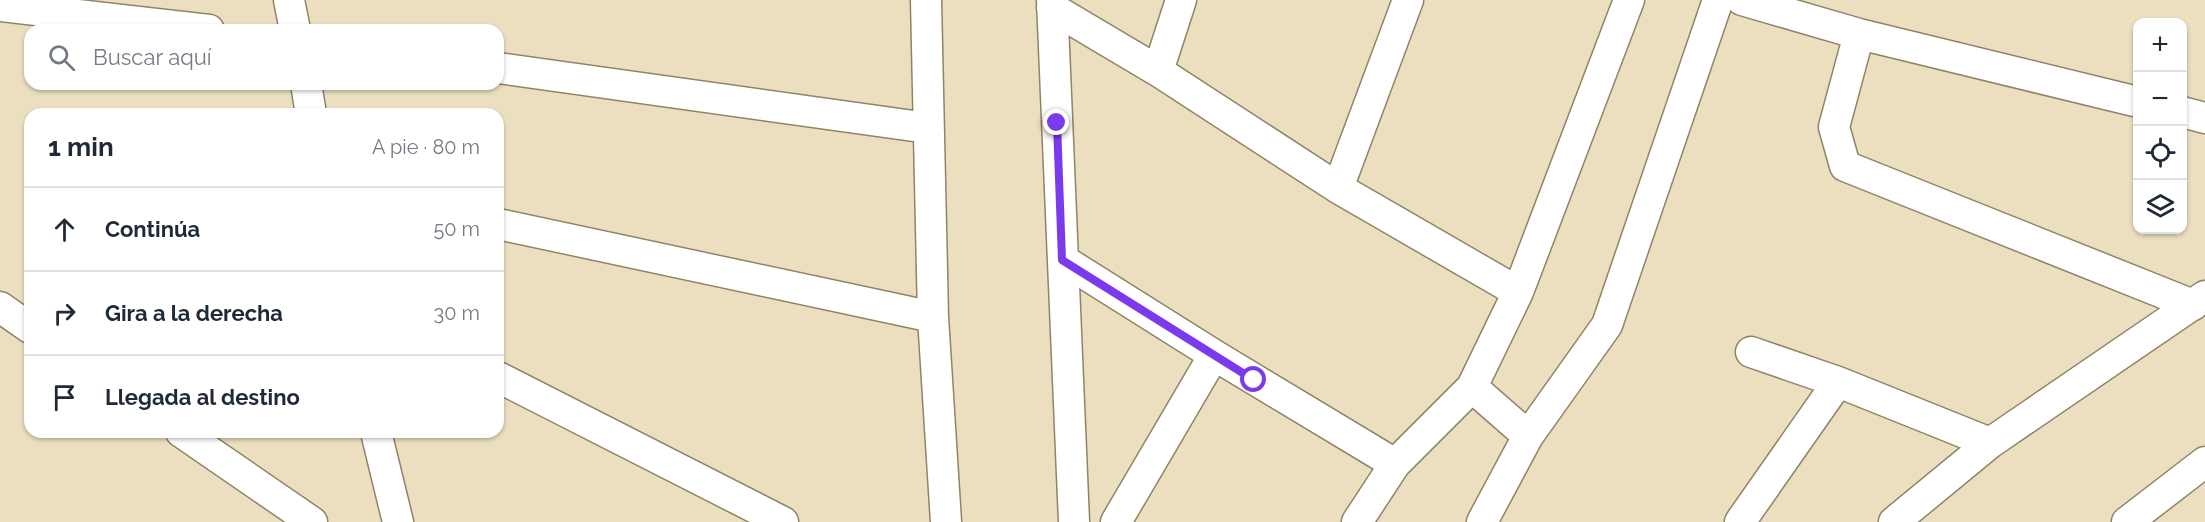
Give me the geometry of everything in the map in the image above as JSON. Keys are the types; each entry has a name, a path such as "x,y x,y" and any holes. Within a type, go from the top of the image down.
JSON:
{"street":[{"path":"290,0 294,24"},
{"path":"926,0 933,317 946,522"},
{"path":"1158,71 1182,0"},
{"path":"1338,188 1408,0"},
{"path":"1357,522 1395,464 1472,387 1518,292 1629,0"},
{"path":"1482,522 1528,436 1607,325 1718,0"},
{"path":"1742,0 1859,34 2133,101"},
{"path":"1052,4 1338,188 1518,292"},
{"path":"1052,4 1074,522"},
{"path":"0,6 157,24"},
{"path":"1859,34 1834,127 1845,166 2199,300"},
{"path":"504,69 928,128"},
{"path":"307,90 310,108"},
{"path":"2187,113 2205,118"},
{"path":"504,225 933,317"},
{"path":"1062,260 1395,464"},
{"path":"1894,522 1990,443 2199,300"},
{"path":"0,307 24,324"},
{"path":"1751,352 1838,382 1990,443"},
{"path":"1073,491 1084,509 1096,515 1117,519 1214,355"},
{"path":"504,380 783,522"},
{"path":"1740,522 1838,382"},
{"path":"1472,387 1528,436"},
{"path":"190,438 309,522"},
{"path":"377,438 398,522"},
{"path":"2127,522 2205,462"}],"route":[{"path":"1057,123 1062,260 1254,380"}]}
